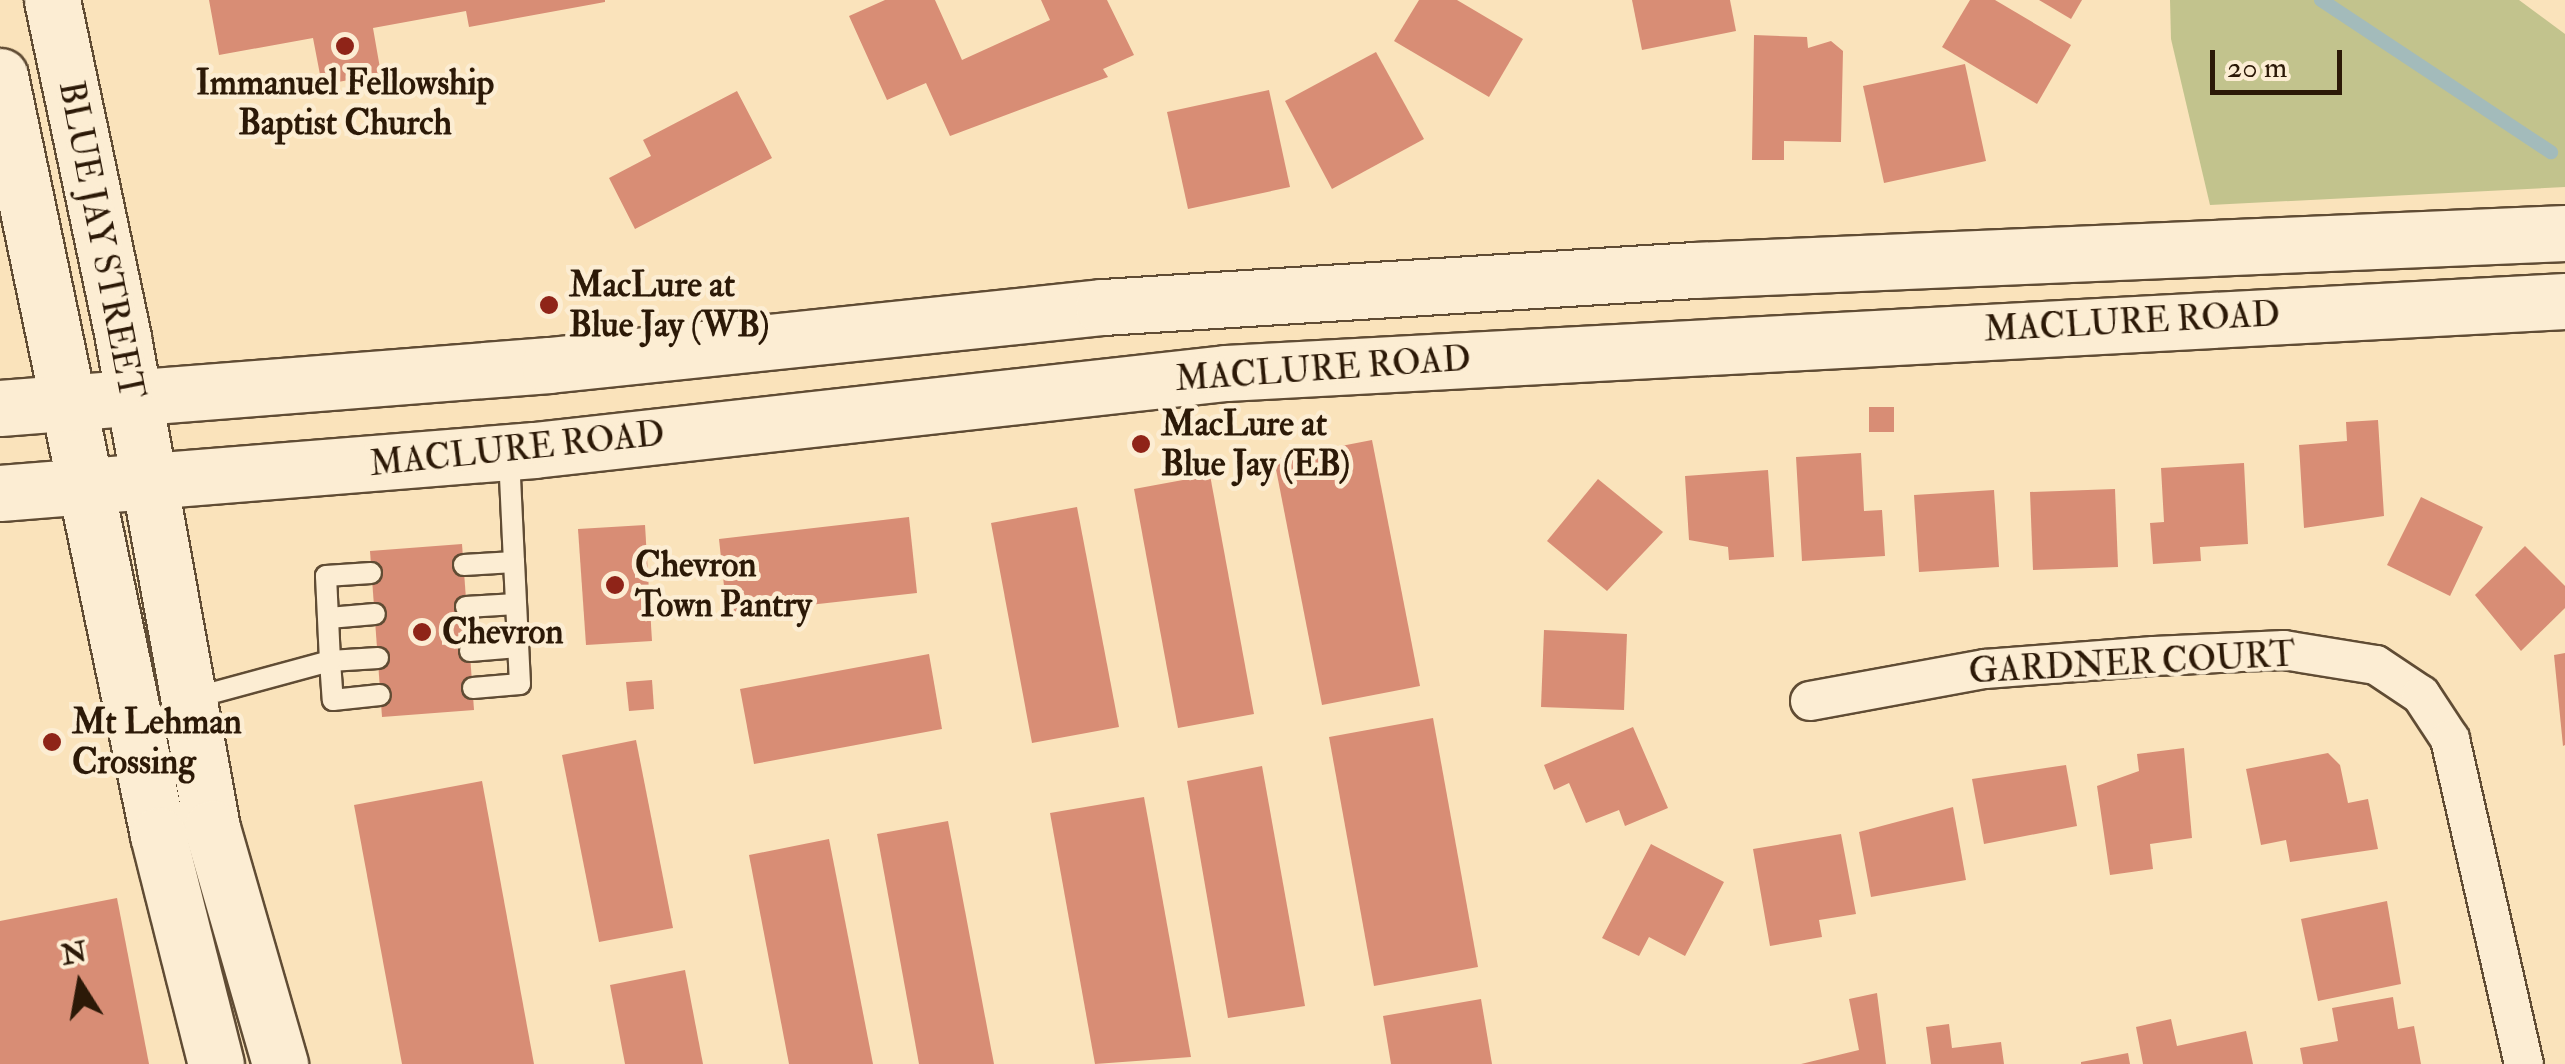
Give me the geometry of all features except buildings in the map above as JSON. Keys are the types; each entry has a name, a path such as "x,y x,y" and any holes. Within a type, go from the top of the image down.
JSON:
{"main road":[{"name":"BLUE JAY STREET","path":"52,0 133,397 212,828 280,1064"},
{"name":"BLUE JAY STREET","path":"0,76 158,834 216,1064"},
{"name":"MACLURE ROAD","path":"2565,233 1694,270 1103,308 549,365 133,397 76,442 148,481 508,452 1226,373 2565,301"},
{"path":"0,408 76,442"},
{"path":"0,447 76,442"},
{"path":"0,494 76,442"}],"street":[{"name":"GARDNER COURT","path":"1810,701 1985,669 2154,656 2284,650 2376,666 2421,695 2450,739 2524,1064"}],"lane":[{"path":"473,688 520,684 508,452"},
{"path":"464,566 514,562"},
{"path":"372,573 326,576 330,661 333,700 380,695"},
{"path":"466,608 516,604"},
{"path":"329,618 374,614"},
{"path":"470,651 518,648"},
{"path":"188,700 330,661 378,658"}],"green space":[{"path":"2170,0 2519,0 2565,34 2565,187 2210,205 2171,39"}],"waterway":[{"path":"2321,0 2551,152"}],"place":[{"name":"Immanuel Fellowship Baptist Church","path":"345,46"},
{"name":"MacLure at Blue Jay (WB)","path":"549,305"},
{"name":"MacLure at Blue Jay (EB)","path":"1141,444"},
{"name":"Chevron Town Pantry","path":"615,585"},
{"name":"Chevron","path":"422,632"},
{"name":"Mt Lehman Crossing","path":"52,742"}]}
